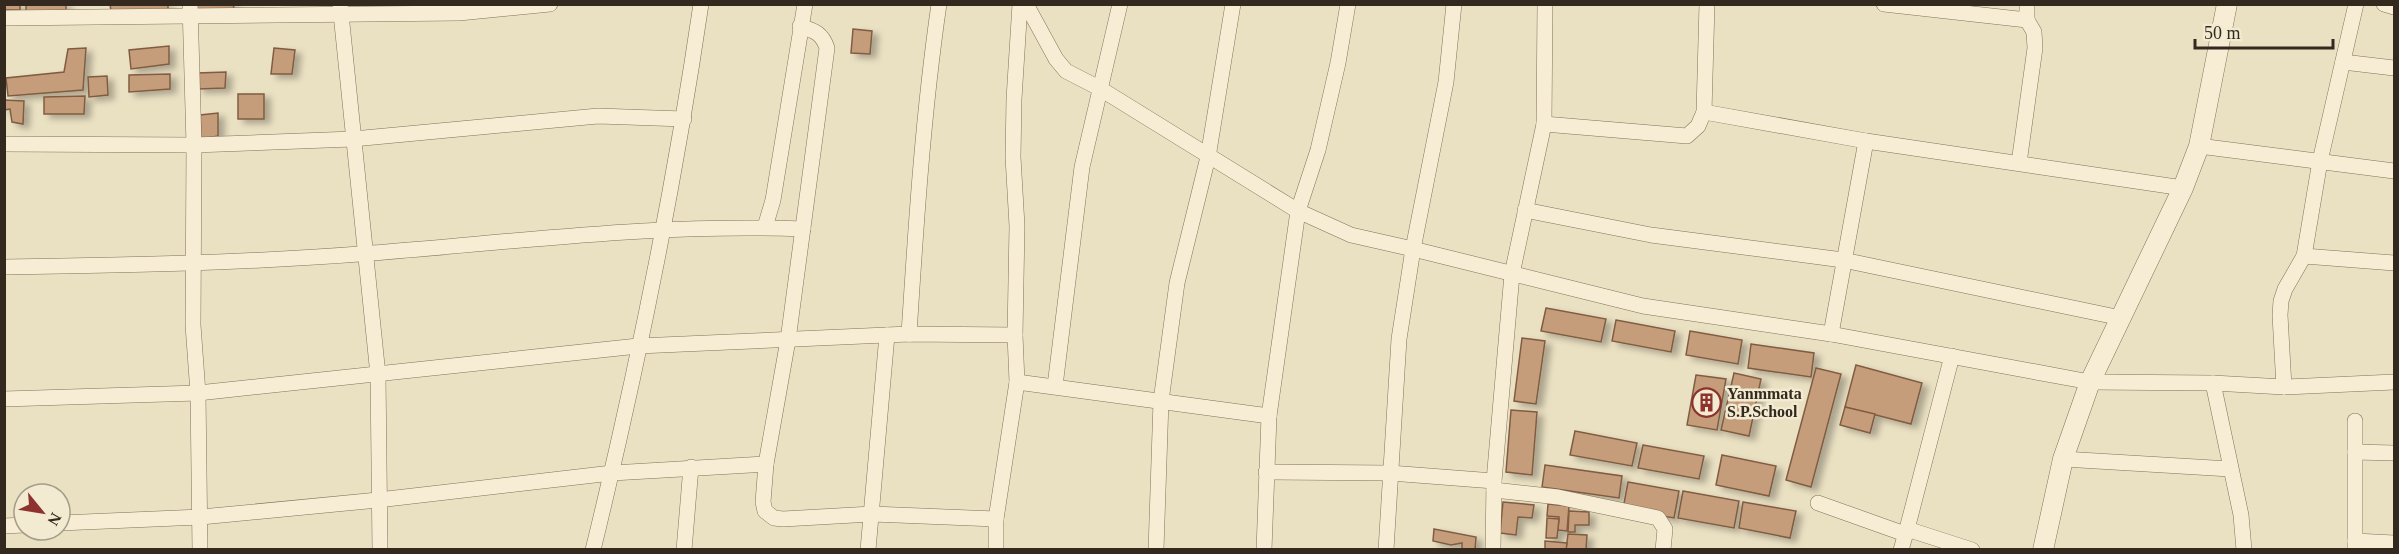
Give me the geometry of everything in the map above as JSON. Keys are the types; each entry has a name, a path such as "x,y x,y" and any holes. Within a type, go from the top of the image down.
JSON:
{"street":[{"path":"4,18 190,11 459,9 550,4"},
{"path":"593,549 612,473 664,230 684,119 701,4"},
{"path":"765,228 773,200 805,4"},
{"path":"909,334 921,162 929,74 939,4"},
{"path":"996,549 996,519 1017,382 1015,335 1017,226 1013,158 1020,4"},
{"path":"1026,4 1056,60 1066,71 1099,88 1298,211 1351,235 1643,306 1831,334 2090,382 2213,383 2284,387 2394,382"},
{"path":"1055,386 1082,167 1120,4"},
{"path":"1156,549 1161,401 1177,283 1208,157 1233,4"},
{"path":"1264,549 1269,416 1298,211 1318,150 1338,63 1348,4"},
{"path":"1386,549 1399,339 1413,249 1443,101 1454,4"},
{"path":"1493,549 1494,485 1512,274 1544,124 1545,4"},
{"path":"1544,124 1687,136 1698,126 1704,112 1707,4"},
{"path":"1884,4 2027,12 2034,32 2035,48 2019,163"},
{"path":"2043,549 2063,459 2090,382 2183,188 2199,146 2227,4"},
{"path":"2284,387 2281,301 2285,289 2304,256 2320,160 2356,4"},
{"path":"2384,4 2394,7"},
{"path":"340,10 378,375 380,549"},
{"path":"190,11 194,146 193,325 198,393 200,549"},
{"path":"800,26 818,32 824,38 827,48 788,340 766,464 763,502 765,511 774,518 783,519 872,514 996,519"},
{"path":"2343,62 2394,68"},
{"path":"1704,112 1866,141 2183,188"},
{"path":"4,144 194,146 353,139 598,116 684,119"},
{"path":"1831,334 1866,141"},
{"path":"2199,146 2394,171"},
{"path":"1525,210 1651,235 1843,260 2121,318"},
{"path":"4,267 194,264 366,254 664,230 802,229"},
{"path":"2304,256 2394,263"},
{"path":"4,399 198,393 638,346 909,334 1015,335"},
{"path":"868,549 887,335"},
{"path":"1902,549 1952,356"},
{"path":"1017,382 1269,416"},
{"path":"2213,383 2241,515 2244,549"},
{"path":"2355,421 2355,545 2394,543"},
{"path":"2355,452 2394,453"},
{"path":"2063,459 2230,469"},
{"path":"72,522 201,517 378,500 612,473 766,464"},
{"path":"684,549 691,467"},
{"path":"1266,472 1390,473 1494,485 1558,497 1658,518 1665,529 1663,549"},
{"path":"1818,503 1972,549"}],"building":[{"path":"4,4 20,4 20,10 4,10"},
{"path":"26,4 66,4 66,10 26,12"},
{"path":"110,4 168,4 168,10 111,11"},
{"path":"195,4 234,4 233,12 195,12"},
{"path":"853,29 872,31 870,54 851,53"},
{"path":"169,46 169,64 131,69 129,50"},
{"path":"86,48 83,90 8,96 6,78 64,72 68,49"},
{"path":"274,48 295,50 292,74 271,74"},
{"path":"226,72 225,88 198,89 197,73"},
{"path":"170,74 170,89 129,92 129,75"},
{"path":"107,76 108,95 89,97 88,77"},
{"path":"238,94 264,94 264,119 238,119"},
{"path":"85,96 84,114 44,114 44,97"},
{"path":"4,100 24,101 23,124 12,122 10,109 4,110"},
{"path":"218,113 218,136 201,139 200,115"},
{"path":"1546,308 1606,319 1601,342 1541,331"},
{"path":"1616,320 1675,331 1671,352 1612,341"},
{"path":"1690,331 1742,340 1738,364 1686,355"},
{"path":"1522,338 1545,341 1536,404 1514,401"},
{"path":"1751,344 1814,353 1811,377 1748,368"},
{"path":"1856,365 1922,383 1911,424 1845,407"},
{"path":"1816,368 1841,374 1811,487 1786,480"},
{"path":"1734,373 1761,379 1749,436 1721,430"},
{"name":"Yanmmata S.P.School","path":"1696,375 1726,379 1717,430 1687,425"},
{"path":"1845,407 1875,414 1870,433 1840,425"},
{"path":"1511,410 1537,412 1532,475 1506,472"},
{"path":"1575,431 1637,443 1632,466 1570,455"},
{"path":"1643,445 1704,456 1699,479 1638,468"},
{"path":"1722,455 1776,466 1769,496 1716,485"},
{"path":"1545,465 1622,476 1619,498 1542,487"},
{"path":"1628,482 1679,491 1674,518 1623,509"},
{"path":"1683,491 1739,501 1734,528 1678,518"},
{"path":"1503,502 1534,505 1532,518 1518,517 1516,535 1500,533"},
{"path":"1743,502 1796,511 1790,538 1739,528"},
{"path":"1548,504 1569,506 1567,531 1558,530 1559,517 1547,516"},
{"path":"1569,511 1589,512 1589,525 1575,525 1575,532 1568,532"},
{"path":"1547,518 1559,519 1557,538 1546,538"},
{"path":"1434,529 1476,537 1475,550 1462,550 1462,543 1451,545 1433,541"},
{"path":"1568,534 1587,535 1586,550 1566,550"},
{"path":"1545,541 1567,543 1566,550 1545,550"}],"place":[{"name":"Yanmmata S.P.School","path":"1706,402"}]}
